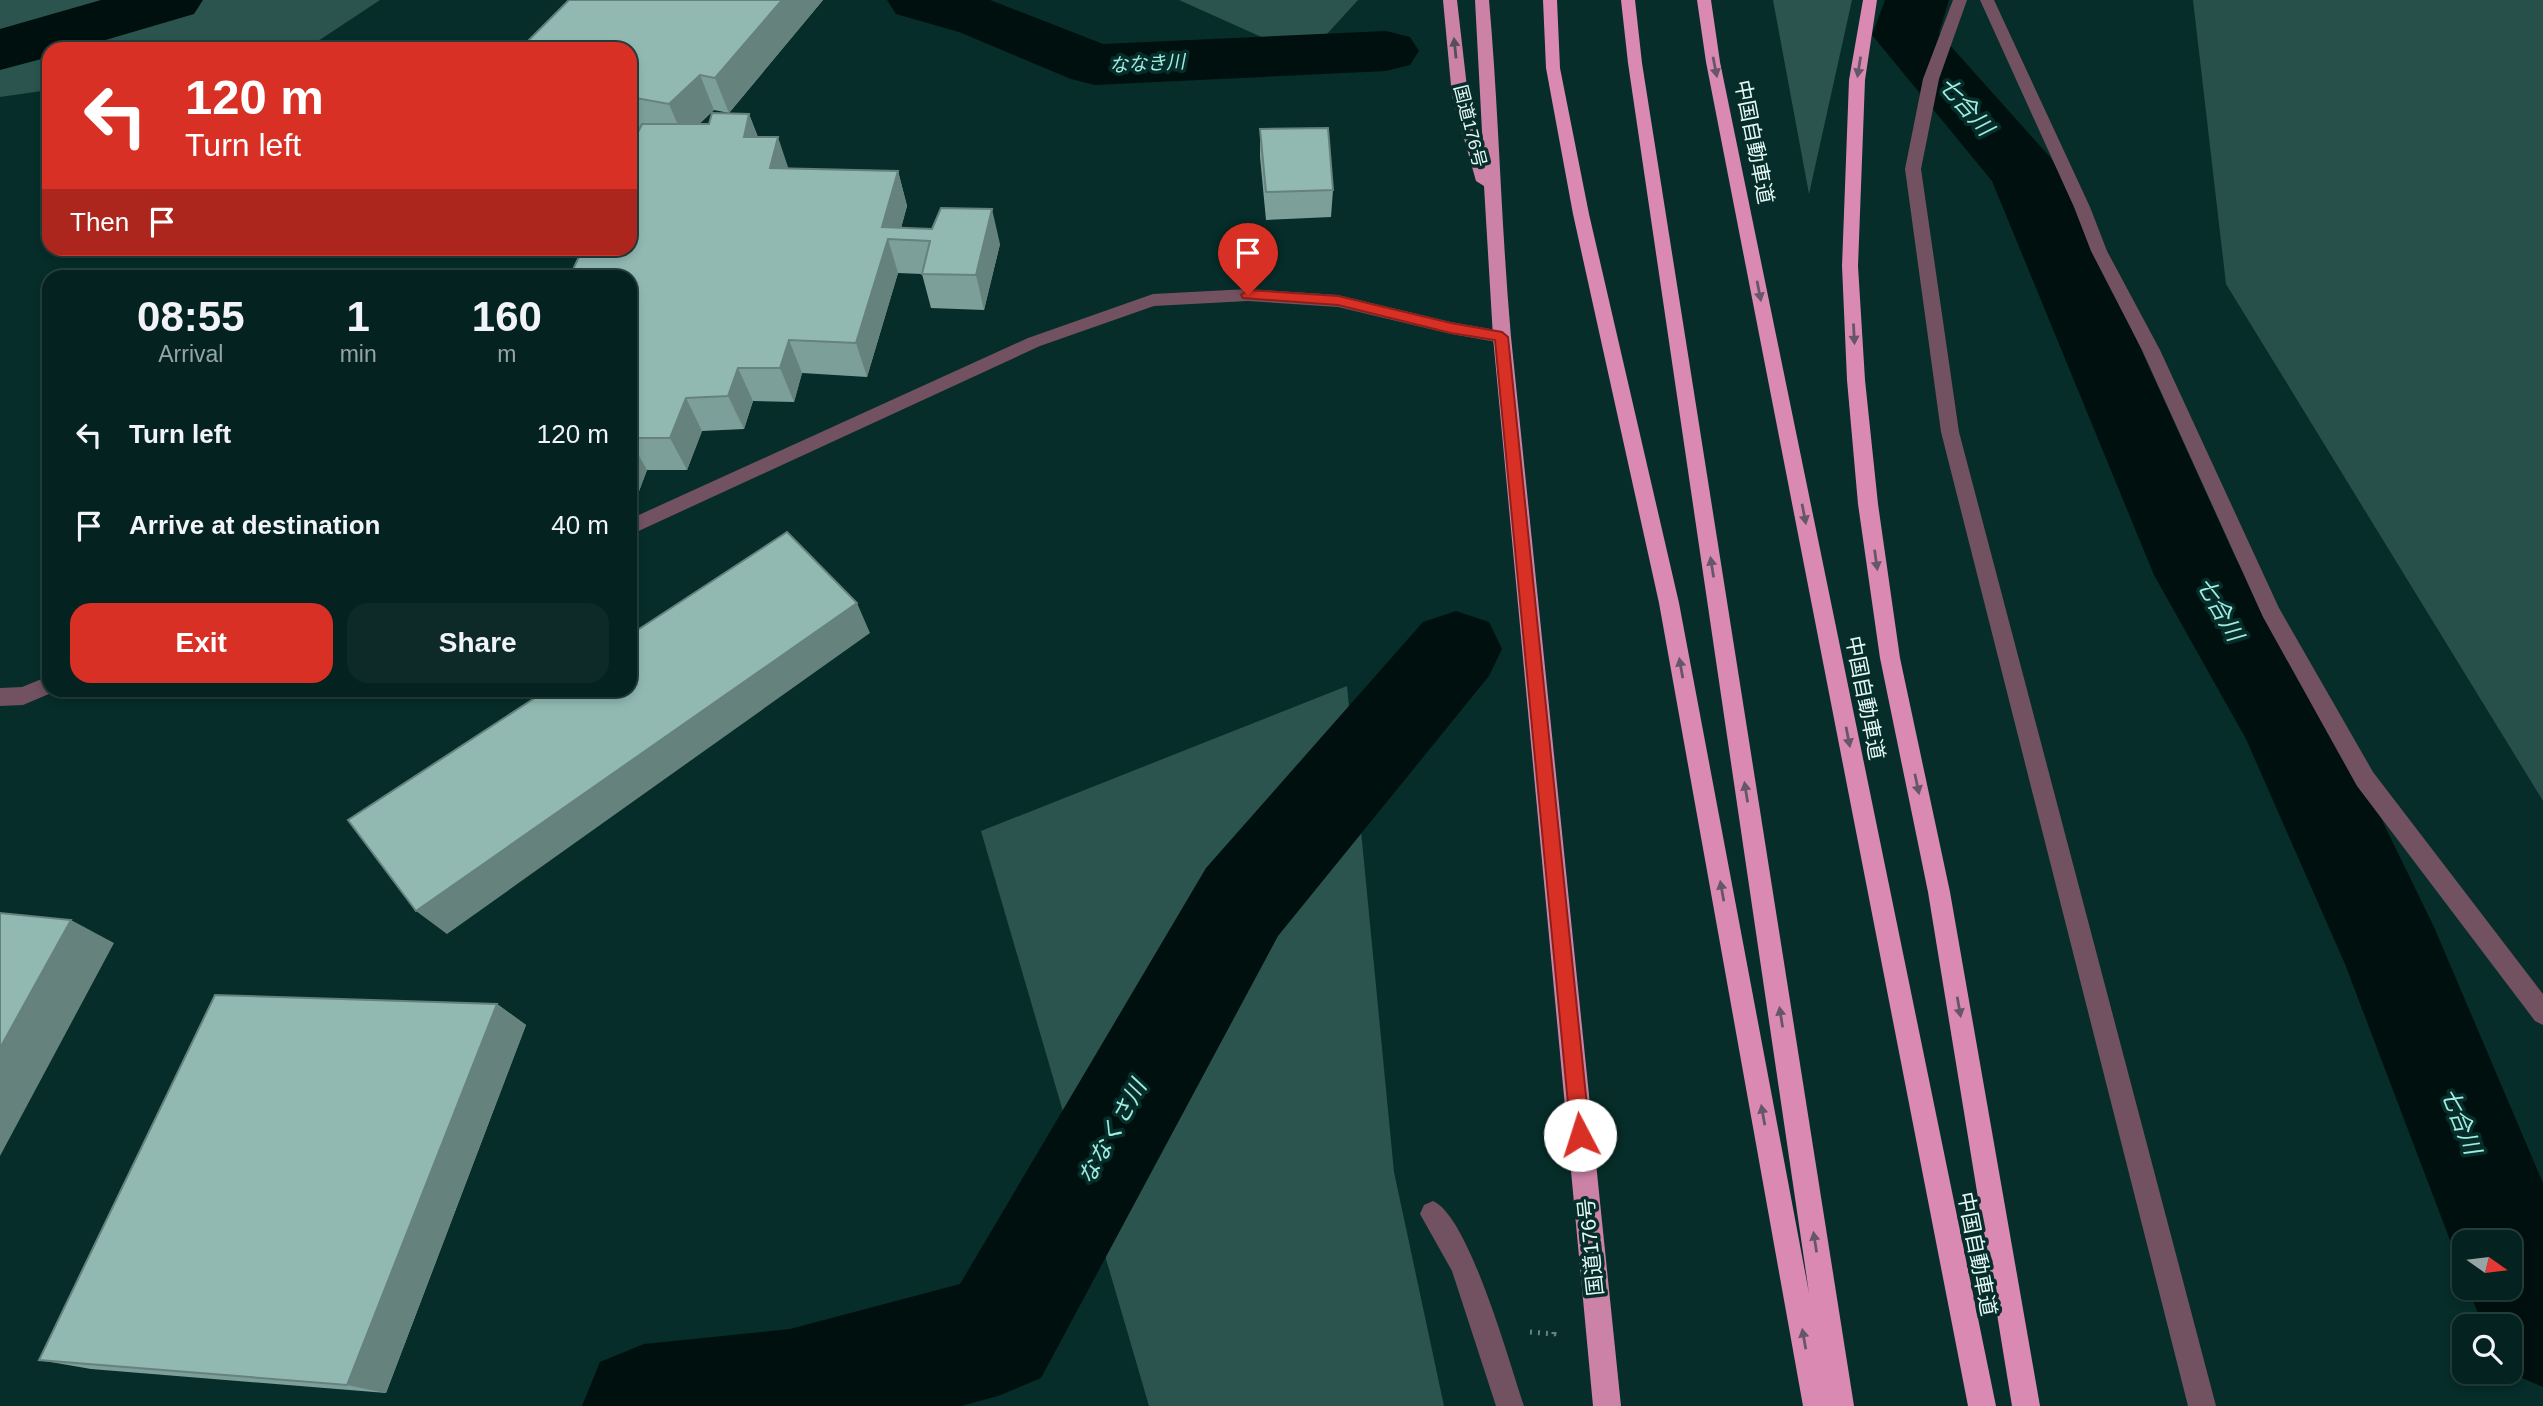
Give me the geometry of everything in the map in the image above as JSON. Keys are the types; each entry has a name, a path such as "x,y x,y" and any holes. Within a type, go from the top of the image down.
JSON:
{"highway":[{"name":"国道176号","path":"1450,0 1460,96 1492,210"},
{"name":"国道176号","path":"1482,0 1490,100 1492,210 1502,337 1607,1406"},
{"path":"1549,0 1553,68 1576,188 1669,603 1817,1406"},
{"path":"1628,0 1635,63 1840,1406"},
{"name":"中国自動車道","path":"1704,0 1716,76 1982,1406"},
{"path":"1870,0 1857,80 1850,266 1856,380 1868,504 1891,658 1940,892 2026,1406"}],"street":[{"path":"1959,0 1931,79 1913,169 1950,432 2202,1406"},
{"path":"1987,0 2082,207 2099,251 2151,350 2270,611 2365,779 2543,1013"},
{"path":"637,524 1034,342 1153,300 1248,295 1338,301 1451,328 1502,337"},
{"path":"0,697 23,696 42,688"},
{"path":"1433,1214 1463,1265 1510,1406"}],"path":[{"path":"1485,1330 1554,1334 1554,1322"}],"shaded area":[{"path":"0,0 380,0 317,42 42,42 42,91 0,97"},
{"path":"1179,0 1358,0 1306,57"},
{"path":"1773,0 1852,0 1809,194"},
{"path":"2193,0 2543,0 2543,801 2226,284"},
{"path":"1347,686 1394,1172 1444,1406 1149,1406 981,831"}],"building":[{"path":"569,0 782,0 715,78 700,75 669,104 637,98 637,42 527,42"},
{"path":"712,113 749,114 744,137 778,137 770,168 898,171 882,227 932,229 941,208 992,209 976,275 922,274 930,241 888,239 856,343 789,340 780,368 738,368 728,396 686,398 670,438 637,438 637,270 573,270 579,256 637,256 637,134 642,124 709,124"},
{"path":"1328,128 1333,190 1266,192 1260,129"},
{"path":"787,532 857,603 416,911 348,820 536,697 637,697 637,630"},
{"path":"0,913 71,920 0,1048"},
{"path":"215,995 497,1004 347,1385 39,1360"}],"waterway":[{"name":"ななき川","path":"0,50 171,0"},
{"name":"ななき川","path":"919,0 982,18 1095,65 1386,51"},
{"name":"七合川","path":"1917,0 1905,35 2025,173 2199,575 2285,720 2397,962 2504,1230"},
{"name":"ななくさ川","path":"644,1406 790,1391 998,1335 1242,902 1456,649"},
{"name":"七合川","path":"2522,1273 2543,1326"}],"route":[{"path":"1248,295 1338,301 1451,328 1502,337 1580,1135"}]}
